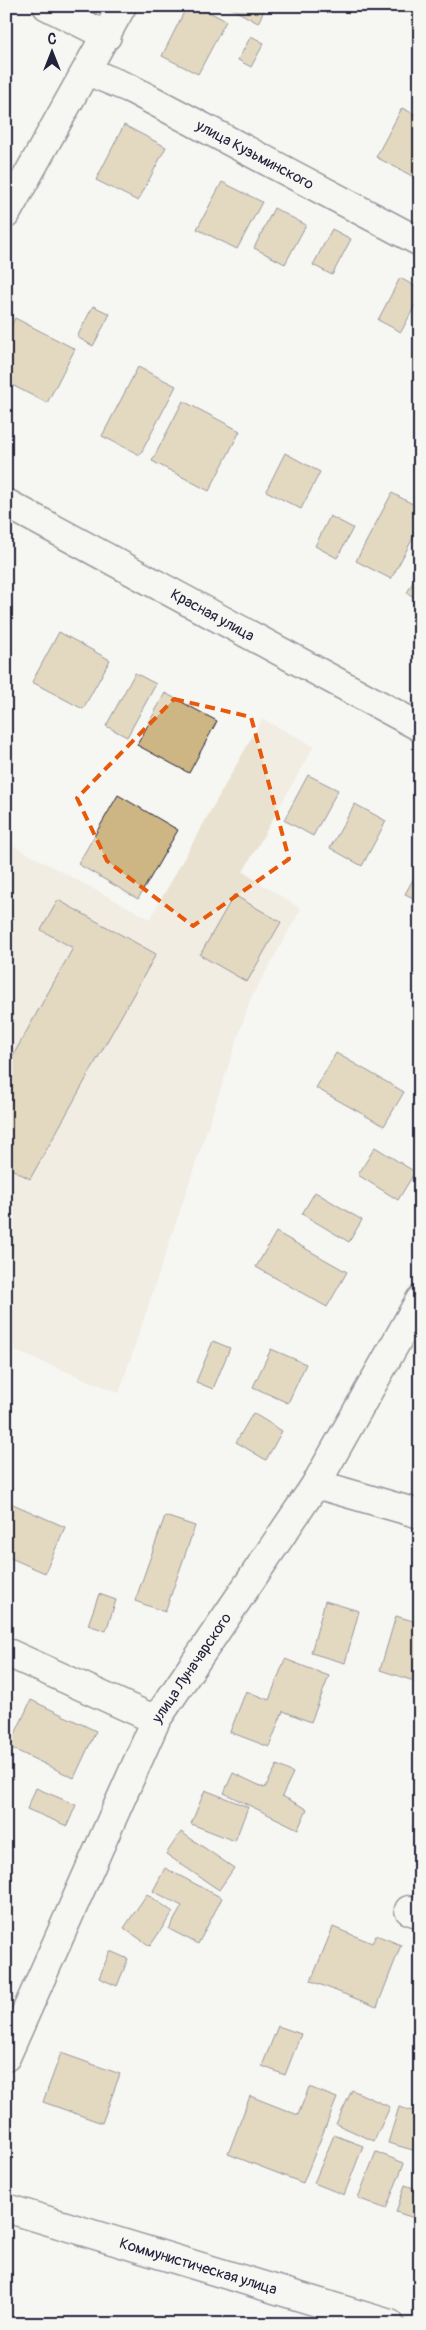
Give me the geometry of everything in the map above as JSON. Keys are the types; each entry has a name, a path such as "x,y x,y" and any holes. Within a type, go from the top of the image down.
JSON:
{"street":[{"path":"47,6 107,36"},
{"path":"6,214 107,36 122,6"},
{"name":"улица Кузьминского","path":"87,71 131,89 420,242"},
{"name":"Красная улица","path":"6,503 420,727"},
{"name":"улица Луначарского","path":"6,2057 156,1720 316,1484 420,1300"},
{"path":"316,1484 420,1514"},
{"path":"6,1652 156,1720"},
{"name":"Коммунистическая улица","path":"6,2208 390,2324"}],"highlighted area":[{"path":"174,699 251,717 289,859 193,926 107,861 77,798"}],"shaded area":[{"path":"262,719 314,746 243,872 301,909 251,998 119,1393 6,1347 6,842 150,919"}],"building":[{"path":"187,6 198,6 226,21 198,74 162,56"},
{"path":"227,6 266,6 258,23"},
{"path":"251,36 264,43 251,67 238,60"},
{"path":"402,108 420,117 420,166 414,177 376,157"},
{"path":"124,125 166,147 138,201 96,180"},
{"path":"222,182 262,202 237,249 197,229"},
{"path":"274,208 306,225 285,264 254,248"},
{"path":"332,229 351,239 332,275 313,265"},
{"path":"400,278 420,289 420,296 401,332 378,320"},
{"path":"93,306 110,314 93,346 77,337"},
{"path":"15,318 75,349 47,403 6,382 6,336"},
{"path":"138,367 176,386 140,455 102,436"},
{"path":"183,401 240,431 209,491 152,461"},
{"path":"285,453 320,472 301,509 266,491"},
{"path":"392,493 420,508 420,525 391,579 356,561"},
{"path":"330,516 353,528 337,558 315,546"},
{"path":"420,569 420,600 407,593"},
{"path":"59,632 110,660 83,709 32,682"},
{"path":"135,673 156,684 127,737 106,726"},
{"path":"165,693 217,721 189,773 137,745"},
{"path":"308,775 338,790 313,836 284,820"},
{"path":"118,795 178,830 138,899 78,864"},
{"path":"355,804 386,821 362,866 330,848"},
{"path":"420,867 420,901 405,894"},
{"path":"234,895 281,922 247,982 200,955"},
{"path":"58,900 156,954 30,1179 6,1166 6,1068 73,948 41,930"},
{"path":"336,1053 404,1092 384,1126 316,1088"},
{"path":"375,1147 415,1172 398,1200 358,1175"},
{"path":"315,1192 362,1220 349,1242 302,1214"},
{"path":"276,1232 347,1272 327,1307 256,1267"},
{"path":"213,1341 230,1348 213,1389 196,1382"},
{"path":"271,1349 306,1364 288,1403 253,1387"},
{"path":"253,1413 282,1431 266,1460 236,1442"},
{"path":"6,1501 65,1527 45,1573 6,1556"},
{"path":"165,1516 195,1526 165,1612 135,1601"},
{"path":"99,1594 116,1600 106,1631 88,1625"},
{"path":"325,1601 359,1611 345,1663 311,1653"},
{"path":"396,1616 420,1623 420,1683 380,1670"},
{"path":"285,1659 329,1676 311,1722 283,1711 269,1747 230,1732 246,1691 269,1700"},
{"path":"31,1700 96,1731 74,1778 9,1747"},
{"path":"277,1765 293,1773 282,1796 307,1809 298,1829 224,1793 233,1773 265,1788"},
{"path":"36,1788 76,1805 67,1826 27,1809"},
{"path":"205,1790 248,1807 235,1841 191,1824"},
{"path":"181,1832 234,1868 219,1890 166,1854"},
{"path":"165,1868 222,1898 198,1944 169,1929 182,1906 153,1891"},
{"path":"147,1894 173,1912 150,1946 124,1928"},
{"path":"333,1927 372,1943 376,1935 401,1945 377,2007 311,1981"},
{"path":"110,1951 128,1959 117,1986 99,1978"},
{"path":"278,2026 301,2034 285,2075 262,2066"},
{"path":"61,2053 120,2074 102,2123 43,2102"},
{"path":"309,2087 337,2098 303,2183 228,2154 250,2096 298,2115"},
{"path":"352,2090 390,2107 374,2141 336,2124"},
{"path":"399,2107 420,2113 420,2152 388,2143"},
{"path":"334,2135 363,2146 344,2195 314,2183"},
{"path":"376,2152 404,2163 386,2209 358,2198"},
{"path":"405,2185 419,2190 420,2187 420,2220 396,2212"}]}
